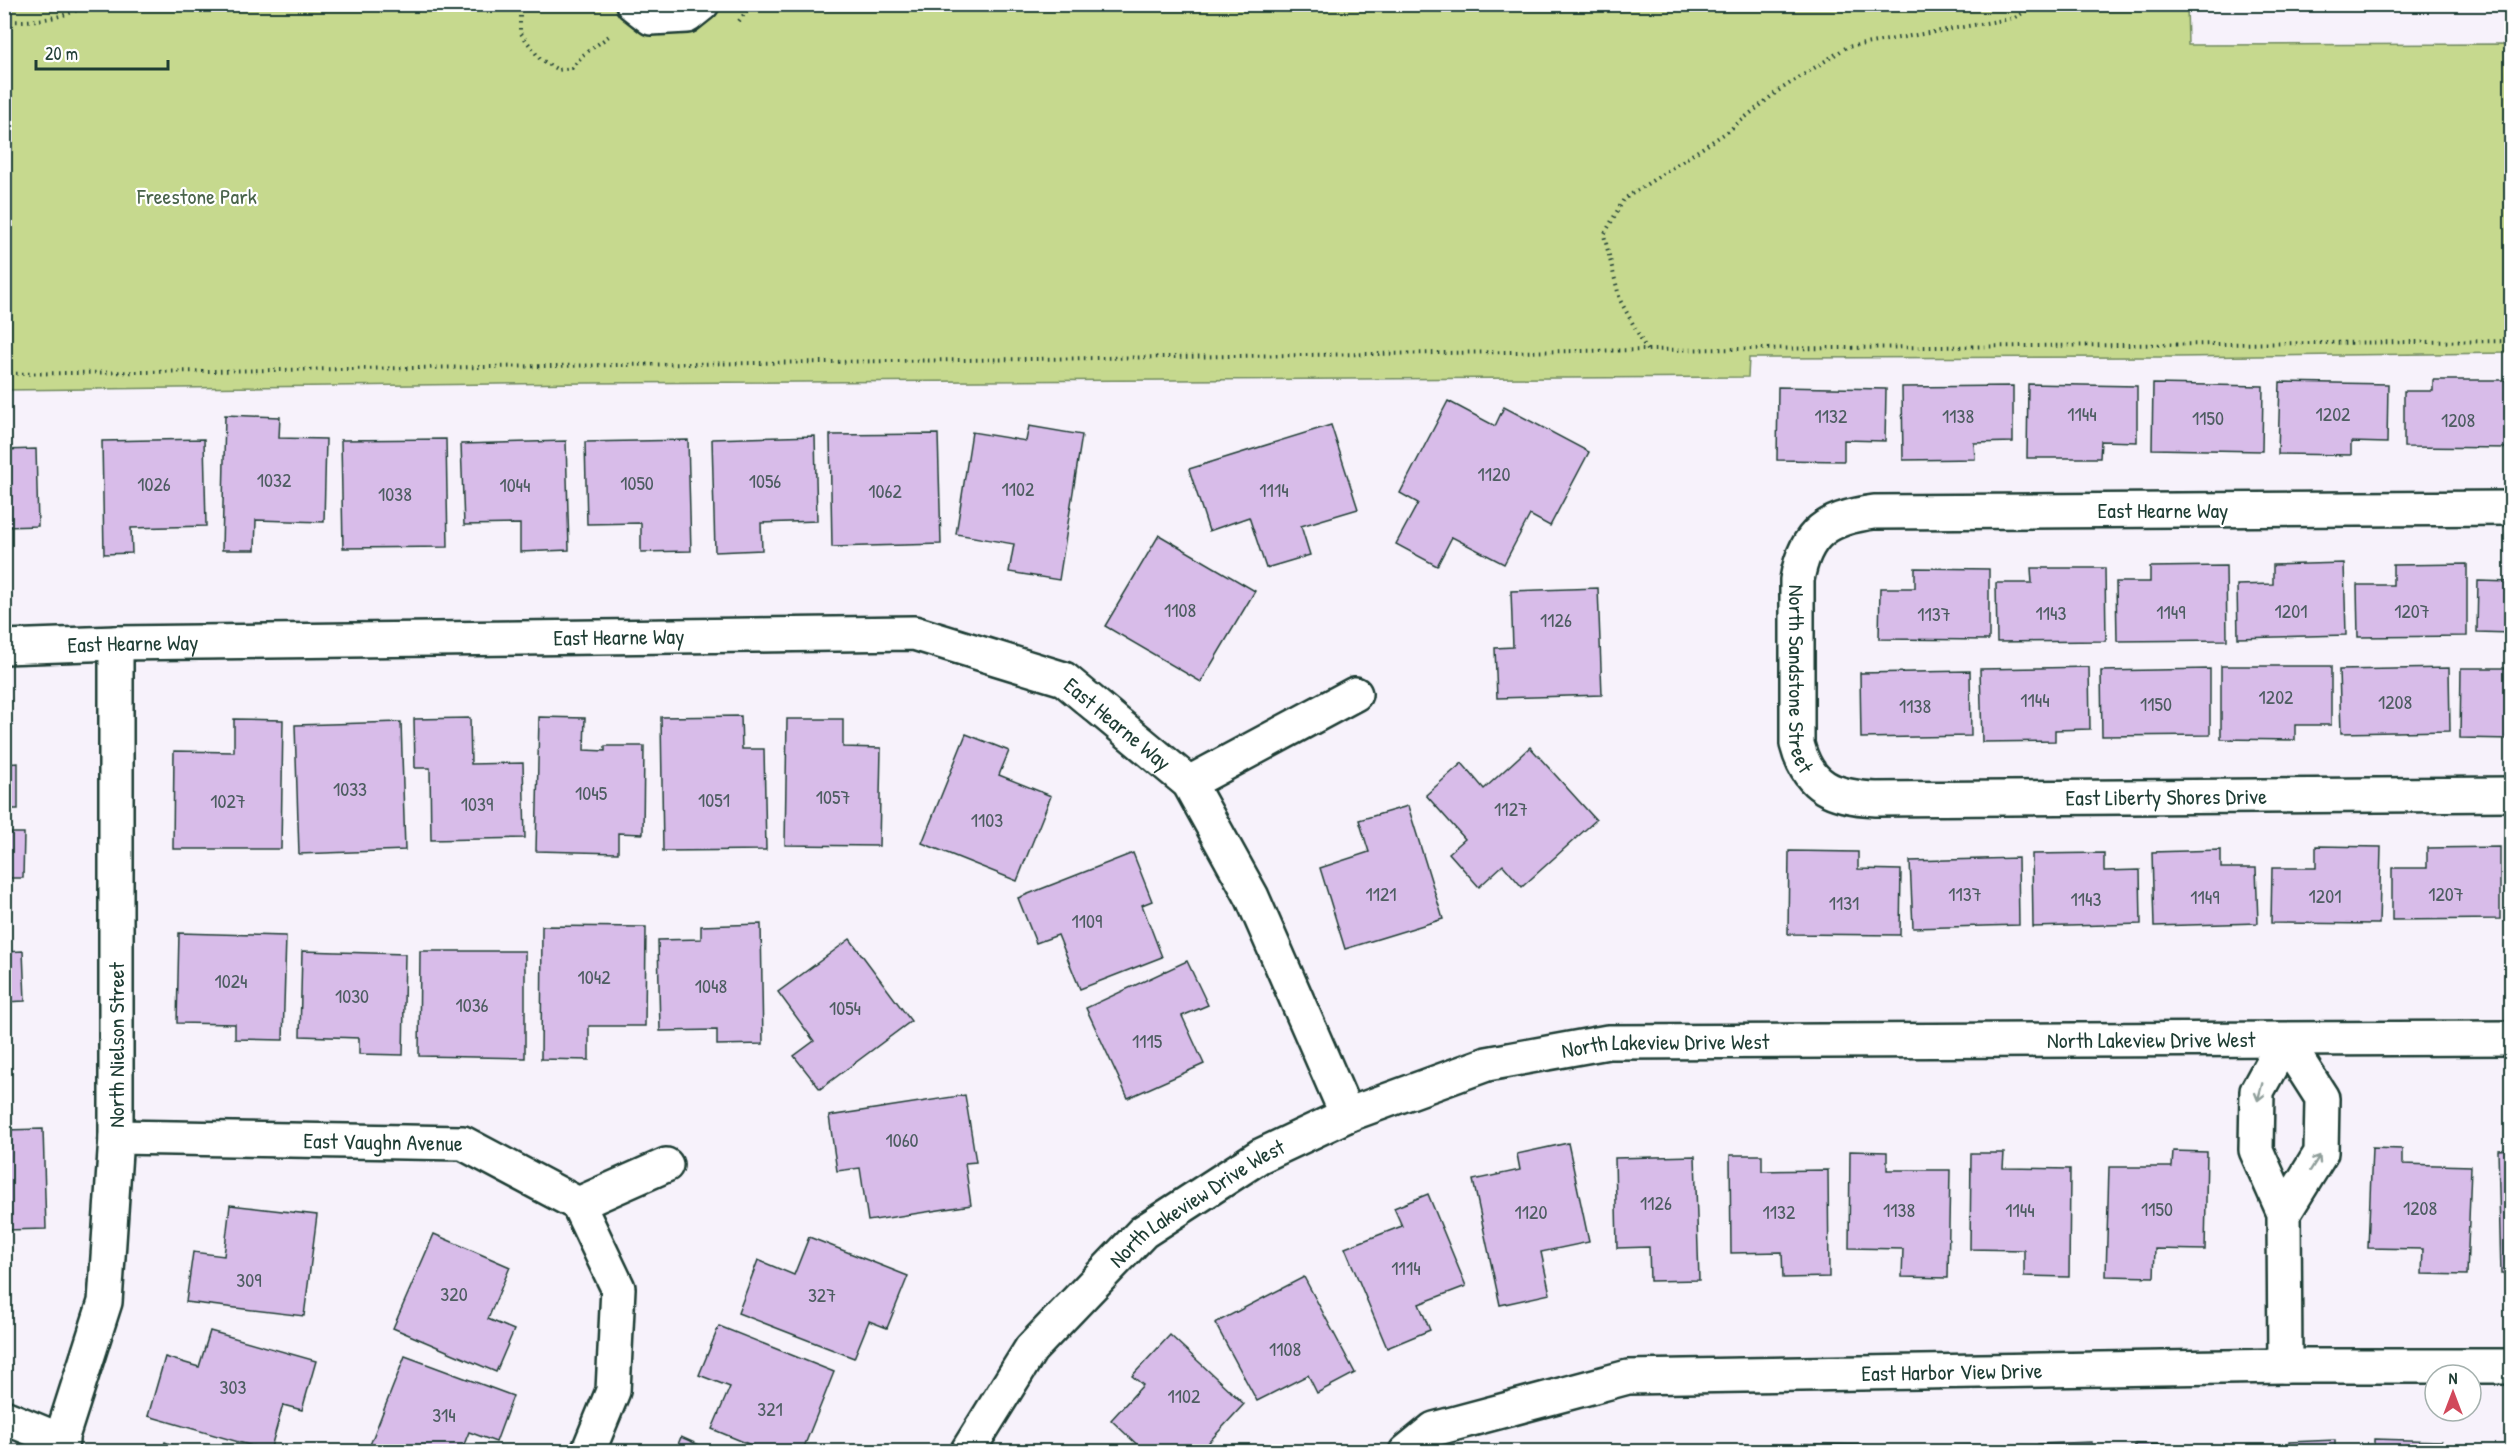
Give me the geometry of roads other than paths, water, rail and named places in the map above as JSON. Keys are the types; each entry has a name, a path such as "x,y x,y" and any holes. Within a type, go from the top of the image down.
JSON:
{"street":[{"path":"633,4 651,18 687,16 702,4"},
{"name":"East Hearne Way","path":"1819,531 1835,520 1874,512 2511,508"},
{"name":"North Sandstone Street","path":"1819,531 1808,544 1800,563 1797,580 1797,744 1802,762 1811,777 1824,788"},
{"name":"East Hearne Way","path":"4,647 116,643 914,633 1064,679 1189,783 1252,897 1347,1115"},
{"name":"North Nielson Street","path":"4,1417 60,1446 105,1302 116,1137 116,643"},
{"name":"East Hearne Way","path":"1189,783 1355,694"},
{"name":"East Liberty Shores Drive","path":"1824,788 1839,795 1876,799 2511,794"},
{"name":"North Lakeview Drive West","path":"967,1452 1031,1349 1143,1232 1260,1156 1347,1115 1487,1064 1608,1042 2511,1038"},
{"path":"2284,1213 2321,1154 2322,1098 2285,1040"},
{"path":"2285,1040 2258,1092 2256,1150 2284,1213 2285,1366"},
{"name":"East Vaughn Avenue","path":"116,1137 463,1143 578,1204"},
{"path":"588,1452 613,1390 618,1288 578,1204 666,1165"},
{"name":"East Harbor View Drive","path":"1406,1452 1434,1429 1628,1377 2285,1366 2511,1366"}],"park label":[{"name":"Freestone Park","path":"197,196"}]}
